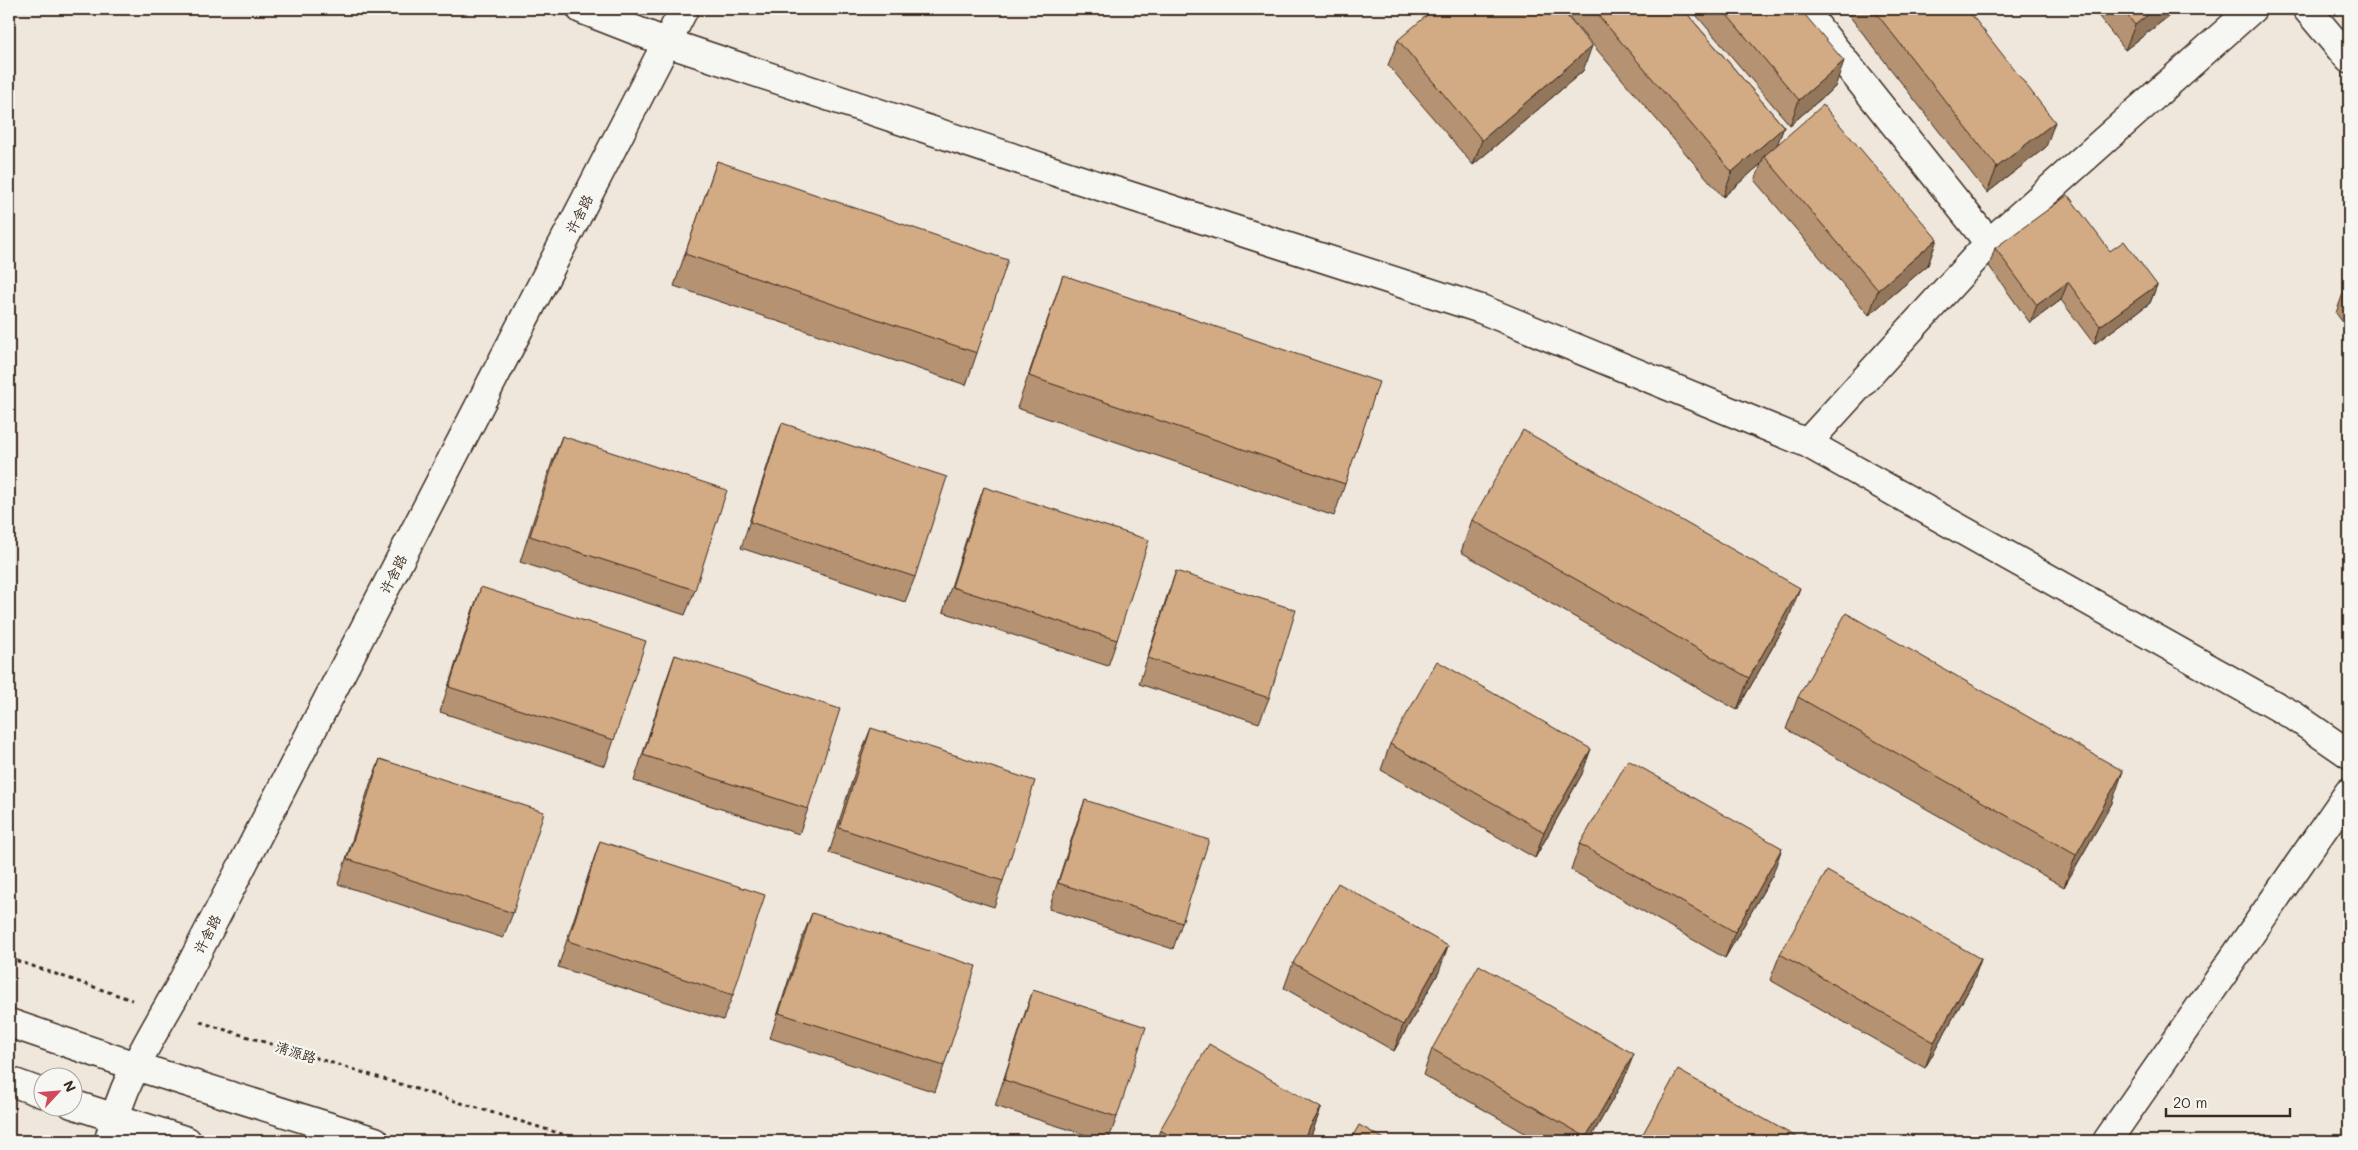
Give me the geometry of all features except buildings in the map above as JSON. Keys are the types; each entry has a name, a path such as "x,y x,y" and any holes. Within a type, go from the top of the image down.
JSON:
{"street":[{"path":"581,9 668,43 1065,175 1481,309 1807,443 2294,716 2349,754"},
{"name":"许舍路","path":"111,1130 135,1066 166,1011 684,9"},
{"path":"1803,9 1989,243"},
{"path":"1807,443 1989,243 2252,9"},
{"path":"2307,9 2349,59"},
{"path":"2107,1141 2349,792"},
{"path":"9,1022 135,1066 375,1141"},
{"path":"9,1081 32,1089"},
{"path":"82,1111 111,1130 187,1141"}],"path":[{"name":"清源路","path":"9,958 166,1011 584,1141"}]}
